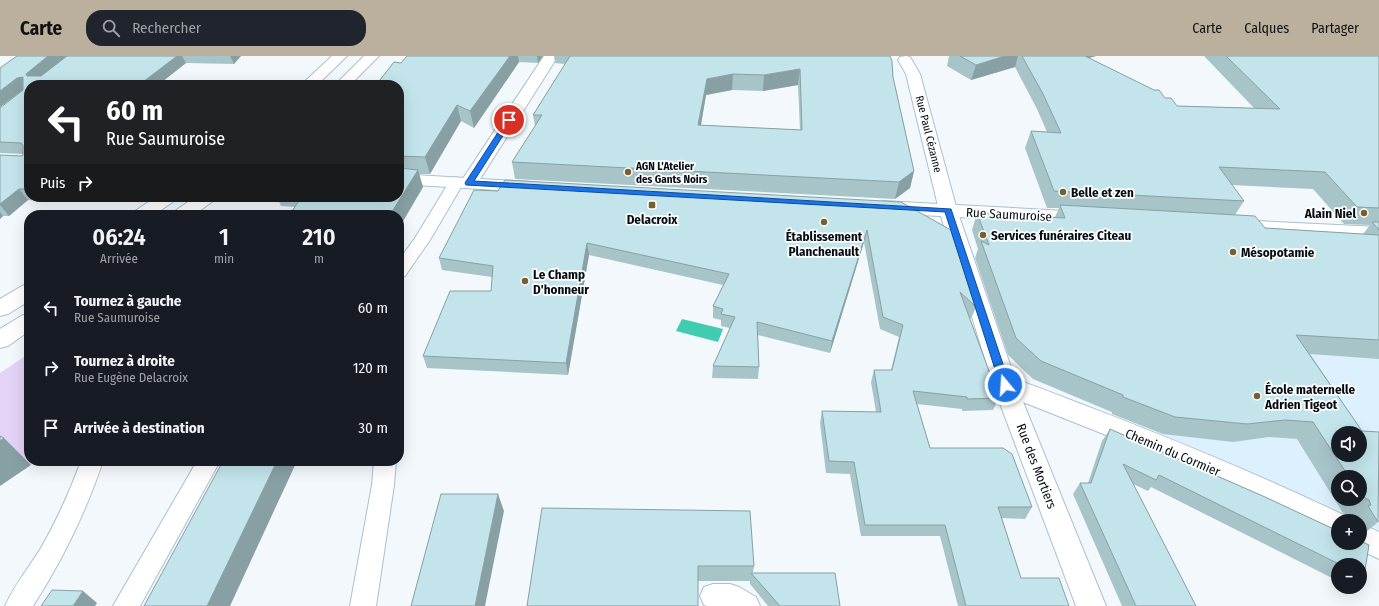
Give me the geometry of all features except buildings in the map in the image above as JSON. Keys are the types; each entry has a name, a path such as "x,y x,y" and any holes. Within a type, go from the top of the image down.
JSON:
{"street":[{"path":"314,80 340,56"},
{"path":"347,80 372,56"},
{"path":"462,183 555,56"},
{"name":"Rue Paul Cézanne","path":"905,58 918,89 948,210"},
{"path":"404,180 552,188"},
{"path":"149,210 161,202"},
{"path":"189,210 200,202"},
{"name":"Rue Saumuroise","path":"865,206 1101,218"},
{"name":"Rue des Mortiers","path":"948,210 1005,385 1091,606"},
{"path":"1220,225 1379,233"},
{"path":"0,309 24,294"},
{"path":"0,340 24,324"},
{"name":"Chemin du Cormier","path":"1005,385 1171,450 1286,500 1331,522"},
{"path":"1367,540 1379,546"}],"lane":[{"path":"404,265 462,183"},
{"path":"18,606 39,575 65,529 83,488 90,466"},
{"path":"126,606 206,466"},
{"path":"363,606 384,485 385,466"},
{"path":"713,596 730,596 747,606"}],"shaded area":[{"path":"682,319 723,329 718,342 676,331"},
{"path":"1379,336 1379,530 1367,524 1367,514 1346,514 1033,379 1017,363 1008,337"},
{"path":"24,357 24,459 0,440 0,373"}],"place":[{"name":"AGN L'Atelier des Gants Noirs","path":"628,172"},
{"name":"Belle et zen","path":"1063,192"},
{"name":"Delacroix","path":"652,205"},
{"name":"Alain Niel","path":"1364,213"},
{"name":"Établissement Planchenault","path":"824,222"},
{"name":"Services funéraires Citeau","path":"983,235"},
{"name":"Mésopotamie","path":"1233,252"},
{"name":"Le Champ D'honneur","path":"525,281"},
{"name":"École maternelle Adrien Tigeot","path":"1257,396"}],"route":[{"path":"509,120 469,183 948,210 1005,385"}]}
